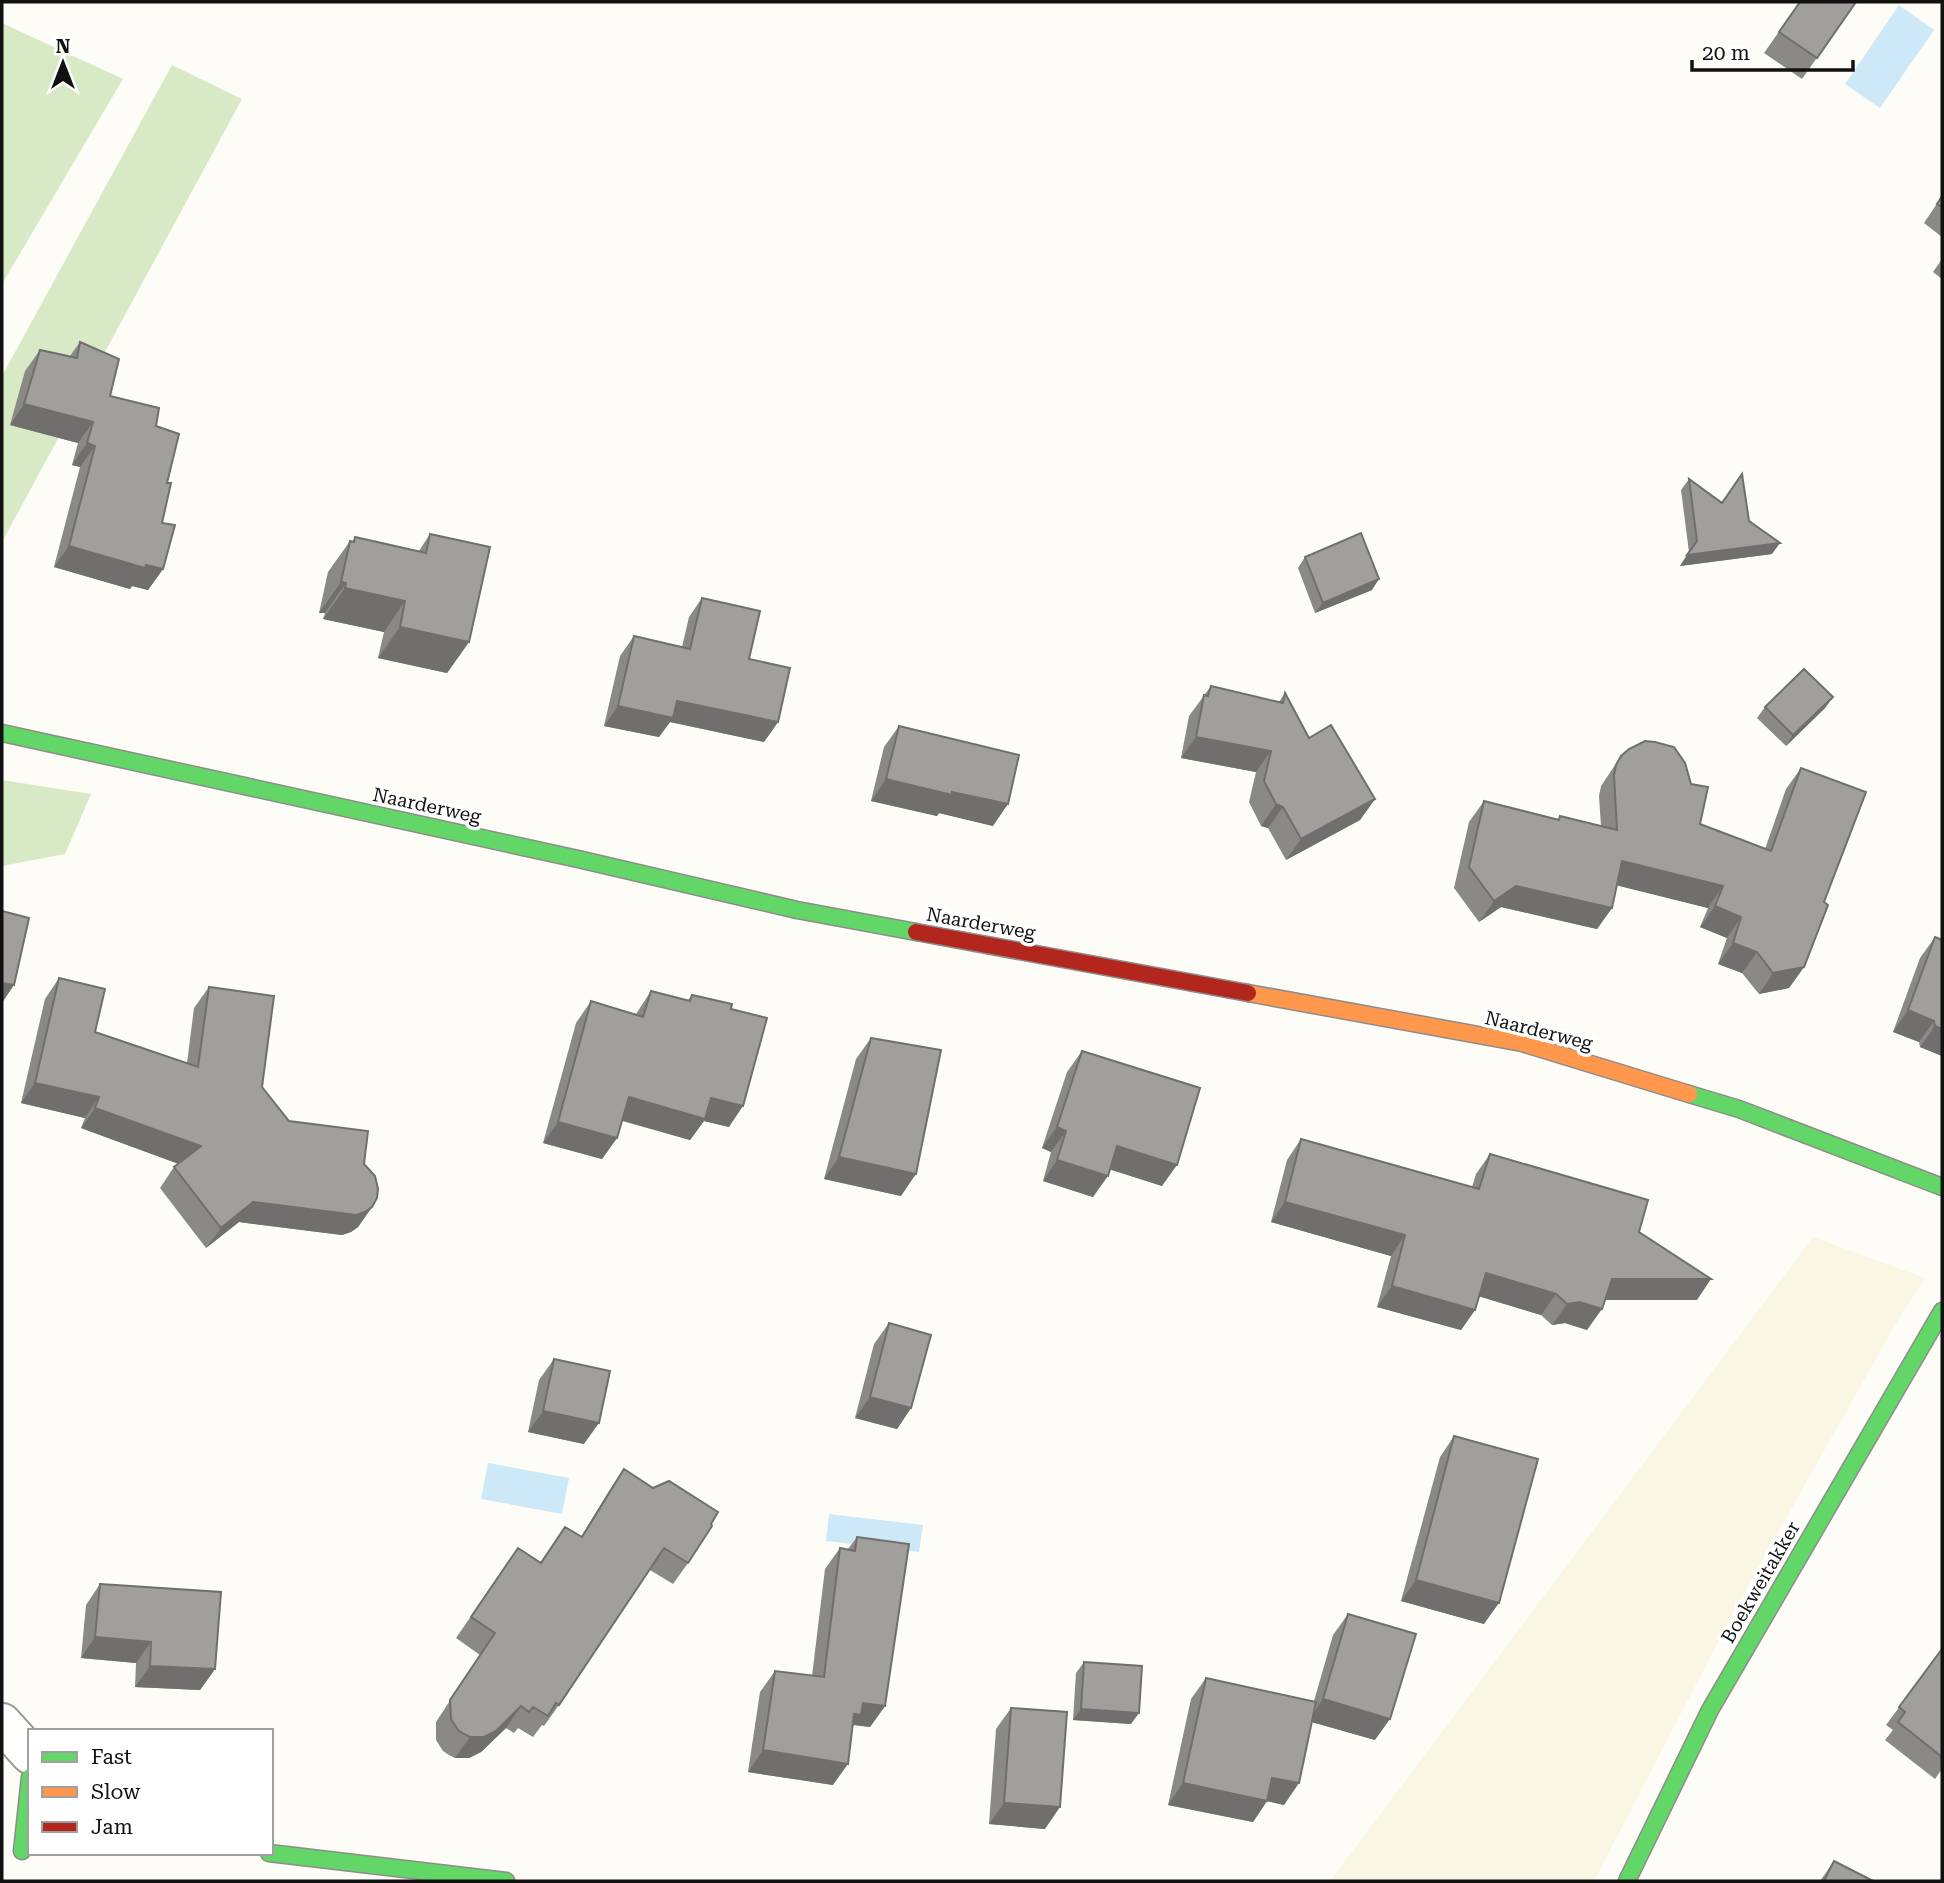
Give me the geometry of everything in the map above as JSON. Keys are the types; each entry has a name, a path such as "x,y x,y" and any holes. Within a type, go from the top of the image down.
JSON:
{"main road":[{"name":"Naarderweg","path":"2,733 565,856 797,910 1522,1043 1739,1109 1942,1187"},
{"name":"Boekweitakker","path":"1627,1881 1710,1710 1942,1311"},
{"path":"18,1851 28,1789"},
{"path":"273,1853 506,1881"}],"street":[{"path":"2,1723 28,1752"}],"shaded area":[{"path":"1813,1237 1925,1278 1895,1325 1740,1600 1594,1881 1330,1881"}],"green space":[{"path":"2,23 123,79 2,284"},
{"path":"172,65 242,99 2,542 2,376"},
{"path":"2,780 91,794 65,854 2,866"}],"water":[{"path":"1899,5 1934,30 1880,108 1845,84"},
{"path":"488,1463 569,1478 562,1514 481,1499"},
{"path":"829,1514 923,1525 919,1552 826,1541"}],"building":[{"path":"1800,2 1856,2 1817,58 1779,32"},
{"path":"80,342 119,359 110,396 159,408 156,426 179,434 167,483 171,483 162,523 175,525 163,569 146,565 145,568 69,546 95,446 87,443 93,422 24,404 40,350 77,358"},
{"path":"1742,474 1749,521 1780,543 1687,555 1697,541 1689,479 1722,503"},
{"path":"1361,533 1379,579 1323,603 1305,557"},
{"path":"430,534 490,547 469,642 400,627 405,601 345,588 346,583 341,582 350,541 354,542 355,537 426,553"},
{"path":"702,598 760,611 749,659 790,668 778,722 677,701 673,718 618,706 634,636 690,649"},
{"path":"1804,669 1833,697 1793,735 1765,707"},
{"path":"1211,686 1283,703 1285,693 1309,738 1331,725 1375,799 1301,839 1283,807 1276,804 1264,781 1271,751 1196,737 1204,695 1208,696"},
{"path":"899,726 1019,755 1008,804 952,792 952,795 886,779"},
{"path":"1645,741 1674,747 1685,763 1691,784 1708,787 1700,824 1771,851 1801,768 1866,792 1824,902 1828,905 1804,967 1773,973 1757,952 1733,943 1741,917 1715,906 1723,886 1622,861 1612,908 1516,886 1494,901 1469,867 1484,801 1559,820 1560,816 1617,830 1614,775 1616,765 1629,749"},
{"path":"2,911 29,918 14,985 2,983"},
{"path":"1935,937 1942,940 1942,1029 1935,1026 1934,1021 1908,1010"},
{"path":"59,978 105,989 95,1032 198,1067 209,987 274,996 262,1087 289,1121 368,1131 364,1164 375,1176 378,1189 372,1207 356,1215 253,1202 221,1228 174,1167 201,1146 95,1108 99,1097 35,1083"},
{"path":"651,991 690,1001 692,995 732,1004 731,1009 767,1018 743,1106 711,1098 705,1119 629,1097 617,1138 558,1122 591,1001 643,1017"},
{"path":"871,1038 941,1050 916,1174 839,1157"},
{"path":"1082,1051 1200,1088 1177,1165 1117,1146 1108,1176 1057,1160 1066,1131 1057,1127"},
{"path":"1301,1139 1479,1189 1490,1154 1648,1200 1639,1232 1711,1279 1612,1279 1602,1309 1580,1302 1567,1304 1556,1294 1486,1273 1475,1310 1392,1286 1405,1235 1285,1202"},
{"path":"889,1323 931,1335 911,1408 870,1397"},
{"path":"554,1359 610,1371 599,1423 543,1411"},
{"path":"1454,1436 1538,1459 1499,1603 1416,1580"},
{"path":"624,1469 653,1488 669,1481 718,1512 712,1526 688,1563 664,1548 559,1705 556,1703 548,1716 533,1707 529,1712 521,1706 496,1731 484,1737 464,1734 451,1719 450,1700 495,1633 471,1617 518,1548 541,1563 565,1527 582,1537"},
{"path":"857,1537 909,1544 885,1706 863,1703 861,1715 854,1714 848,1764 763,1750 775,1671 824,1677 840,1548 855,1551"},
{"path":"100,1584 221,1592 215,1669 150,1666 151,1642 95,1637"},
{"path":"1348,1614 1416,1634 1390,1719 1323,1699"},
{"path":"1942,1649 1942,1757 1898,1722 1905,1712 1899,1707"},
{"path":"1084,1662 1142,1666 1139,1713 1081,1709"},
{"path":"1206,1678 1316,1702 1299,1783 1272,1778 1267,1801 1183,1783"},
{"path":"1011,1708 1067,1712 1060,1807 1004,1803"},
{"path":"1834,1861 1873,1881 1824,1881"}],"traffic: fast":[{"path":"2,733 578,859 797,910 916,932"},
{"path":"1689,1094 1739,1109 1942,1187"},
{"path":"1627,1881 1710,1710 1942,1311"},
{"path":"22,1851 28,1796"},
{"path":"273,1853 506,1881"}],"traffic: slow":[{"path":"1248,993 1522,1043 1689,1094"}],"traffic: jam":[{"path":"916,932 1248,993"}]}
